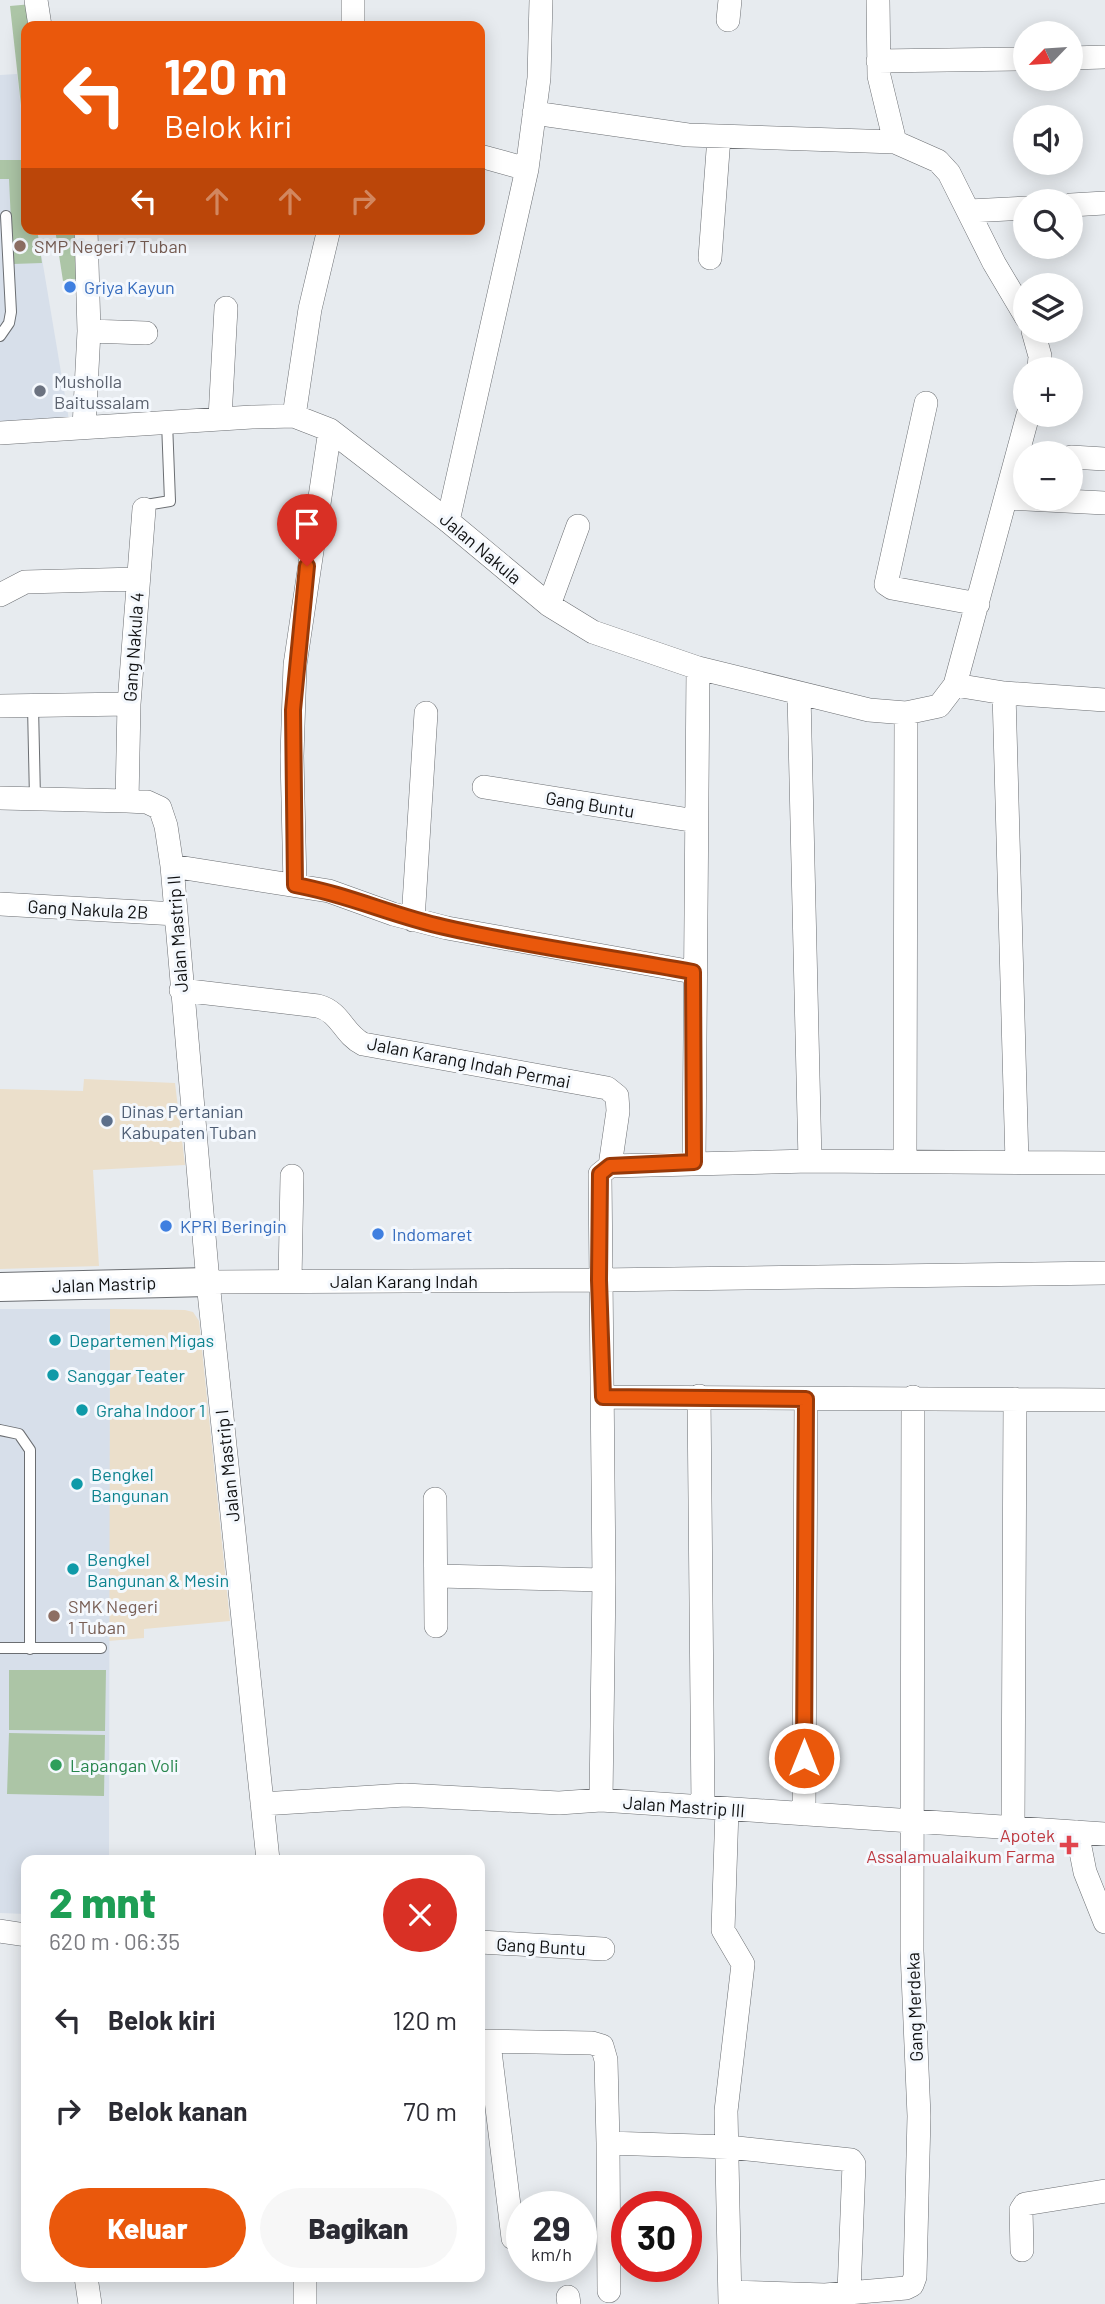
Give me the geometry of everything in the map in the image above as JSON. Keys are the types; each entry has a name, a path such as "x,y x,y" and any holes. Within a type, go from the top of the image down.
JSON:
{"street":[{"path":"36,0 39,21"},
{"path":"353,0 353,21"},
{"path":"448,521 527,169 534,113 541,0"},
{"path":"878,0 878,61 884,107 895,142"},
{"path":"1083,58 1105,57"},
{"path":"878,61 1013,59"},
{"path":"534,113 719,137 895,142 938,161 949,173 1013,295"},
{"path":"710,258 719,137"},
{"path":"485,157 527,169"},
{"path":"1083,204 1105,203"},
{"path":"969,211 1013,209"},
{"path":"85,428 89,331 86,235"},
{"path":"294,416 310,309 328,235"},
{"path":"220,418 226,308"},
{"path":"89,331 146,332"},
{"path":"926,403 886,584 892,589 978,604"},
{"name":"Jalan Nakula","path":"0,433 220,418 294,416 330,429 448,521 549,605 593,632 698,668 869,710 906,713 939,706 955,685"},
{"path":"295,885 292,745 295,665 313,524 330,429"},
{"path":"1083,458 1105,459"},
{"path":"1013,478 955,685 1004,693 1105,700"},
{"path":"1006,498 1105,503"},
{"name":"Gang Nakula 4","path":"127,801 129,704 144,509"},
{"path":"549,605 578,526"},
{"path":"0,594 25,582 137,579"},
{"path":"694,1162 693,972 698,668"},
{"path":"1004,693 1017,1162"},
{"path":"799,694 810,1161"},
{"path":"0,706 129,704"},
{"path":"413,920 426,713"},
{"path":"905,1161 906,713"},
{"name":"Gang Buntu","path":"484,787 696,821"},
{"path":"0,799 147,802 160,808 172,866"},
{"name":"Jalan Mastrip II","path":"208,1282 172,866 345,895 413,920 693,972"},
{"name":"Gang Nakula 2B","path":"0,904 176,914"},
{"name":"Jalan Karang Indah Permai","path":"181,990 318,1006 334,1012 355,1040 363,1044 607,1088 617,1096 618,1111 610,1166 600,1174 599,1183 604,1580 601,1800"},
{"path":"610,1166 810,1161 1105,1163"},
{"path":"290,1281 292,1176"},
{"name":"Jalan Karang Indah","path":"208,1282 1105,1273"},
{"name":"Jalan Mastrip","path":"0,1287 208,1282"},
{"name":"Jalan Mastrip I","path":"208,1282 267,1855"},
{"path":"699,1396 703,1807"},
{"path":"603,1397 806,1399 913,1396 1105,1400"},
{"name":"Gang Merdeka","path":"849,2292 912,2286 919,2116 912,1951 913,1396"},
{"path":"804,1814 806,1399"},
{"path":"1013,1828 1015,1399"},
{"path":"435,1499 438,1576 436,1626"},
{"path":"438,1576 604,1580"},
{"name":"Jalan Mastrip III","path":"262,1804 405,1796 559,1803 601,1800 1105,1834"},
{"path":"608,2143 728,2147 851,2160 854,2164 849,2292 825,2300 730,2298 728,2147 726,2111 743,1964 723,1930 727,1809"},
{"path":"1077,1832 1085,1872 1105,1922"},
{"path":"0,1931 21,1934"},
{"name":"Gang Buntu","path":"485,1942 603,1949"},
{"path":"485,2042 592,2043 602,2046 606,2060 609,2291"},
{"path":"485,2049 506,2191"},
{"path":"1022,2250 1021,2210 1025,2204 1105,2191"},
{"path":"87,2282 90,2304"},
{"path":"305,2282 305,2304"}],"lane":[{"path":"0,336 9,323 11,312 6,216"},
{"name":"Gang Nakula 4","path":"144,509 146,505 167,503 171,499 167,422"},
{"path":"33,706 35,799"},
{"path":"0,1430 19,1434 27,1441 30,1450 30,1648"},
{"path":"0,1648 102,1648"}],"shaded area":[{"name":"SMP Negeri 7 Tuban","path":"17,74 21,108 21,235 38,235 69,420 0,425 0,75"},
{"path":"84,1079 175,1083 185,1165 93,1170 99,1266 0,1269 0,1089 83,1091"},
{"name":"SMK Negeri 1 Tuban","path":"0,1309 110,1309 109,1855 21,1855 21,1914 0,1913"},
{"path":"110,1309 185,1310 193,1312 199,1321 230,1621 144,1629 144,1638 108,1641"}],"green space":[{"path":"32,4 34,21 21,21 21,106 10,6"},
{"path":"0,160 21,160 21,235 38,235 42,263 13,264 9,179 0,179"},
{"path":"56,235 82,235 83,278 63,281"},
{"name":"Lapangan Voli","path":"9,1670 106,1670 105,1731 9,1730"},
{"name":"Lapangan Voli","path":"9,1733 105,1735 104,1796 7,1794"}],"place":[{"name":"SMP Negeri 7 Tuban","path":"20,246"},
{"name":"Griya Kayun","path":"70,287"},
{"name":"Musholla Baitussalam","path":"40,391"},
{"name":"Dinas Pertanian Kabupaten Tuban","path":"107,1121"},
{"name":"KPRI Beringin","path":"166,1226"},
{"name":"Indomaret","path":"378,1234"},
{"name":"Departemen Migas","path":"55,1340"},
{"name":"Sanggar Teater","path":"53,1375"},
{"name":"Graha Indoor 1","path":"82,1410"},
{"name":"Bengkel Bangunan","path":"77,1484"},
{"name":"Bengkel Bangunan & Mesin","path":"73,1569"},
{"name":"SMK Negeri 1 Tuban","path":"54,1616"},
{"name":"Lapangan Voli","path":"56,1765"},
{"name":"Apotek Assalamualaikum Farma","path":"1069,1845"}],"route":[{"path":"307,566 295,665 293,710 295,885 345,895 393,914 447,928 693,972 694,1162 610,1166 600,1174 599,1280 603,1397 806,1399 804,1758"}]}
